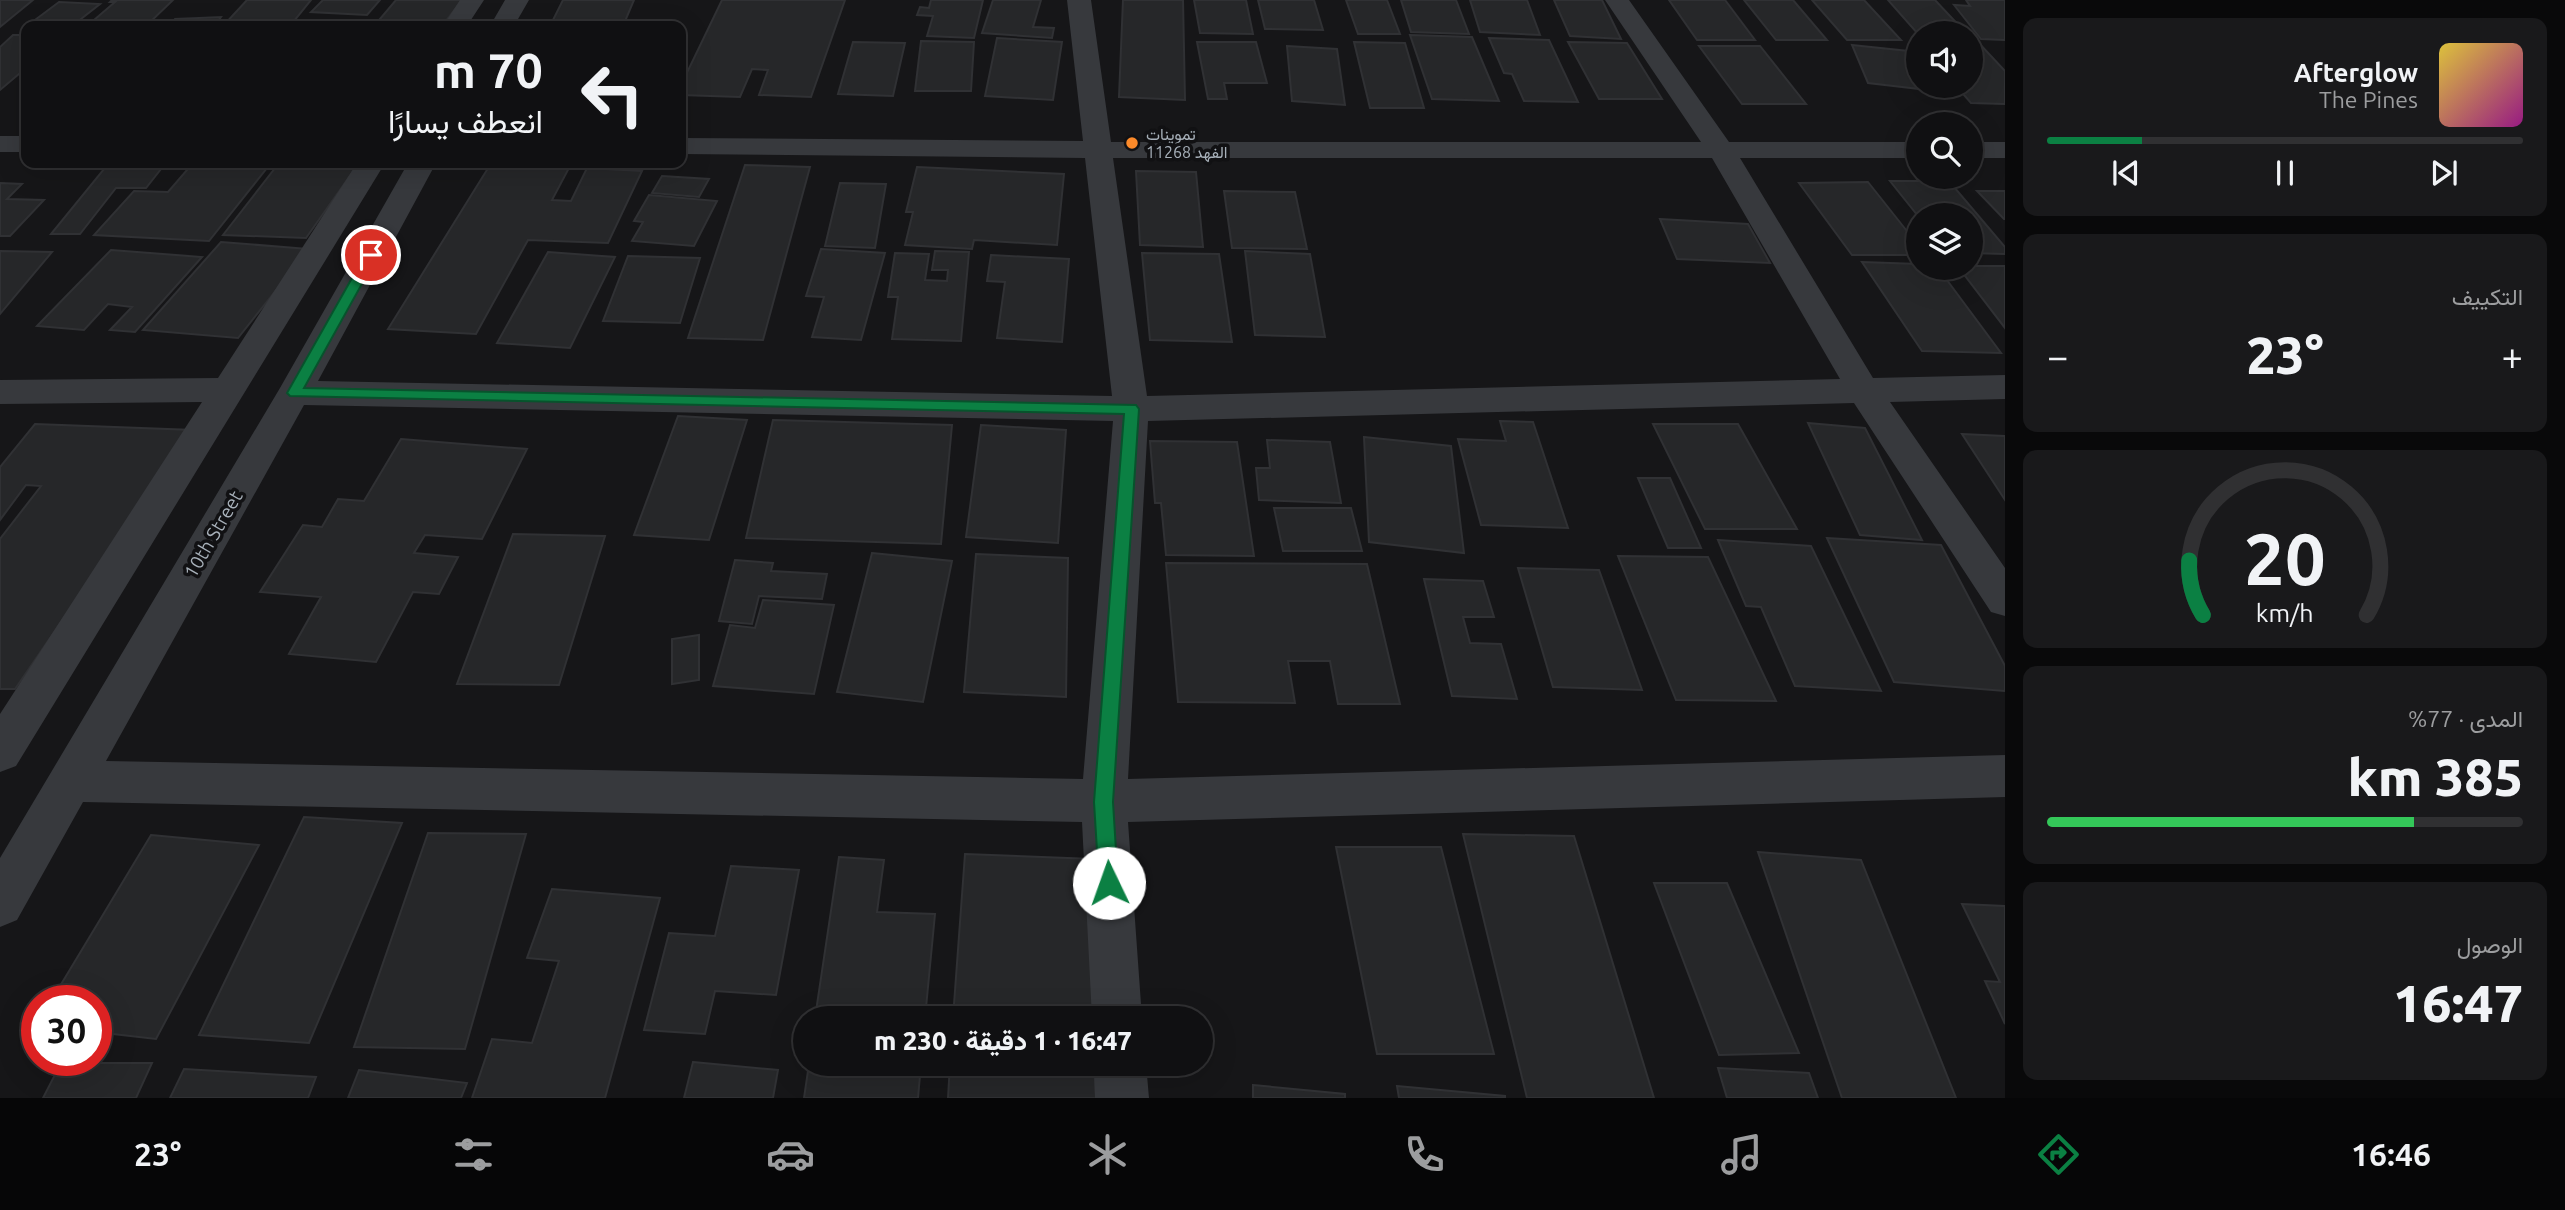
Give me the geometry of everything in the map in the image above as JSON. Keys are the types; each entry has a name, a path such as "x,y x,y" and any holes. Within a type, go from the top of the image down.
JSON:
{"street":[{"path":"458,21 472,0"},
{"path":"505,21 517,0"},
{"path":"1079,0 1131,409 1104,802 1116,1006"},
{"path":"1617,0 1721,150 1862,388 2005,600"},
{"path":"0,144 21,144"},
{"path":"686,146 1100,150 1906,150"},
{"path":"1983,150 2005,150"},
{"path":"0,752 367,168"},
{"name":"10th Street","path":"0,903 295,393 419,168"},
{"path":"295,393 1131,409 1862,388 2005,387"},
{"path":"0,392 227,390"},
{"path":"72,781 1104,802 2005,776"},
{"path":"1121,1076 1122,1098"}],"building":[{"path":"0,0 33,0 0,27"},
{"path":"173,0 151,21 93,21 115,2 110,2"},
{"path":"247,0 311,0 294,21 228,21"},
{"path":"323,0 380,0 367,15 311,12"},
{"path":"396,0 462,0 446,21 378,21"},
{"path":"563,0 634,0 625,21 552,21"},
{"path":"722,0 845,0 811,97 759,95 768,70 752,69 740,97 686,95 686,75"},
{"path":"931,0 983,0 974,38 927,36 933,16 917,15 920,7 929,8"},
{"path":"993,0 1041,0 1033,27 1054,28 1052,38 982,33"},
{"path":"1123,0 1183,0 1185,100 1119,97"},
{"path":"1194,0 1246,0 1253,34 1200,33"},
{"path":"1258,0 1314,0 1323,30 1265,29"},
{"path":"1346,0 1387,0 1400,34 1358,34"},
{"path":"1401,0 1456,0 1469,34 1411,32"},
{"path":"1470,0 1527,0 1540,35 1480,32"},
{"path":"1554,0 1602,0 1621,39 1570,36"},
{"path":"1669,0 1725,0 1755,40 1697,40"},
{"path":"1744,0 1793,0 1827,40 1776,40"},
{"path":"1812,0 1864,0 1901,40 1847,40"},
{"path":"1888,0 1935,0 1955,21 1907,21"},
{"path":"1966,0 2005,0 2005,40 1983,39 1983,21 1967,21 1954,5 1970,6"},
{"path":"59,2 100,4 78,21 34,21"},
{"path":"221,17 218,21 173,21"},
{"path":"13,35 21,35 21,72 0,90 0,47"},
{"path":"1410,35 1472,37 1499,101 1432,99"},
{"path":"997,38 1062,42 1053,100 985,96"},
{"path":"1489,38 1549,40 1578,102 1524,101 1512,74 1504,73"},
{"path":"921,41 974,42 971,91 915,91"},
{"path":"853,42 905,43 893,96 838,94"},
{"path":"1197,42 1256,42 1267,83 1224,83 1227,99 1208,99"},
{"path":"1354,42 1405,43 1424,108 1370,108"},
{"path":"1568,42 1627,43 1662,99 1599,99"},
{"path":"1852,45 1906,51 1906,87 1868,83"},
{"path":"1287,46 1337,49 1345,105 1292,101"},
{"path":"1699,46 1760,46 1806,104 1742,104"},
{"path":"1983,47 2005,71 2005,104 1971,103 1967,98 1983,98"},
{"path":"745,165 810,167 763,340 688,338"},
{"path":"917,167 1064,174 1057,245 974,240 972,249 905,245 913,212 906,212"},
{"path":"189,168 267,168 209,241 94,235 134,191 168,192"},
{"path":"275,168 355,168 306,238 223,235"},
{"path":"488,168 569,168 552,200 571,201 587,168 642,171 608,243 528,240 476,334 388,329"},
{"path":"104,169 161,169 146,188 116,188 80,234 51,234"},
{"path":"1136,171 1196,172 1203,247 1140,245"},
{"path":"662,176 709,179 699,197 652,193"},
{"path":"1890,181 1906,181 1906,189 1956,189 1968,203 1908,203"},
{"path":"1868,182 1906,230 1906,255 1852,255 1799,183"},
{"path":"0,183 22,184 7,199 44,200 10,236 0,236"},
{"path":"840,183 886,184 875,248 825,246"},
{"path":"1224,191 1295,192 1307,249 1232,248"},
{"path":"1977,191 2005,191 2005,219 2004,219"},
{"path":"649,195 717,201 694,246 632,241 643,222 634,221"},
{"path":"1660,219 1748,224 1770,263 1677,259"},
{"path":"1983,221 2005,247 2005,254 1983,253"},
{"path":"221,242 309,249 238,338 143,330"},
{"path":"821,249 885,253 861,340 812,337 824,297 806,296"},
{"path":"111,250 202,257 135,332 110,330 132,307 108,304 84,330 37,326"},
{"path":"0,251 52,252 0,314"},
{"path":"935,251 969,252 961,341 892,339 898,297 888,297 895,253 929,254 925,280 947,281 948,270 932,270"},
{"path":"1245,251 1310,254 1325,337 1255,335"},
{"path":"548,252 615,257 570,348 497,343"},
{"path":"1142,253 1219,254 1232,342 1150,340"},
{"path":"991,255 1069,259 1062,342 997,338 1005,282 987,281"},
{"path":"628,256 700,258 680,323 603,321"},
{"path":"1862,262 1906,264 1906,280 1947,280 2001,353 1922,351"},
{"path":"1983,266 2005,266 2005,328 1968,280 1983,280"},
{"path":"678,416 747,420 709,540 634,535"},
{"path":"773,420 952,425 941,544 746,538"},
{"path":"1500,421 1533,422 1568,528 1481,525 1458,439 1506,441"},
{"path":"1808,423 1865,428 1922,540 1860,535"},
{"path":"35,424 193,430 15,689 0,689 0,539 41,486 26,485 0,520 0,467"},
{"path":"1653,424 1738,424 1797,529 1705,529"},
{"path":"981,425 1066,430 1058,543 966,537"},
{"path":"1962,434 2005,436 2005,500"},
{"path":"1364,437 1451,446 1464,553 1369,542"},
{"path":"401,439 527,449 482,539 425,535 414,553 458,557 439,594 413,592 376,662 289,654 321,597 260,592 303,525 322,527 338,499 364,501"},
{"path":"1267,440 1330,442 1341,503 1259,500 1256,468 1270,468"},
{"path":"1150,441 1237,442 1254,556 1166,555 1161,503 1155,503"},
{"path":"1638,478 1670,478 1701,548 1668,548"},
{"path":"1274,508 1351,508 1362,551 1283,551"},
{"path":"513,534 605,536 559,685 457,684"},
{"path":"1827,538 1941,545 2005,666 2005,691 1894,682"},
{"path":"1718,540 1811,546 1881,691 1795,686 1761,607 1746,606"},
{"path":"872,553 952,561 923,702 837,692"},
{"path":"976,554 1068,558 1066,697 964,692"},
{"path":"1618,556 1708,557 1776,701 1676,700"},
{"path":"735,560 773,563 771,571 827,574 822,599 759,596 752,624 719,621"},
{"path":"1166,563 1367,564 1400,704 1338,704 1330,661 1288,661 1295,703 1178,702"},
{"path":"1518,568 1599,570 1642,690 1553,687"},
{"path":"1424,579 1483,581 1494,617 1463,617 1470,643 1501,644 1517,699 1452,696"},
{"path":"763,600 834,605 814,694 713,686 730,625 755,628"},
{"path":"699,635 699,680 672,684 672,639"},
{"path":"304,817 402,823 309,1043 199,1035"},
{"path":"428,833 526,834 465,1049 354,1047"},
{"path":"1463,834 1574,836 1654,1098 1527,1098"},
{"path":"151,835 259,845 156,1039 112,1034 112,985 61,985"},
{"path":"1336,847 1441,847 1494,1054 1377,1054"},
{"path":"1758,852 1861,860 1956,1098 1842,1098"},
{"path":"965,854 1093,859 1094,1006 954,1006"},
{"path":"839,857 884,860 877,912 935,914 926,1006 817,1006"},
{"path":"731,866 799,870 776,995 715,991 705,1034 644,1030 669,933 715,936"},
{"path":"1654,883 1727,883 1799,1053 1719,1055"},
{"path":"552,889 660,898 605,1098 472,1098 492,1039 532,1043 559,961 527,958"},
{"path":"1962,904 2005,906 2005,1024 1985,981 2000,982"},
{"path":"693,1062 778,1070 773,1098 684,1098"},
{"path":"112,1063 152,1063 136,1098 43,1098 54,1076 112,1076"},
{"path":"1718,1068 1809,1073 1818,1098 1727,1098"},
{"path":"184,1069 316,1077 308,1098 170,1098"},
{"path":"359,1070 467,1083 461,1098 348,1098"},
{"path":"807,1076 920,1076 918,1098 804,1098"},
{"path":"949,1076 1095,1076 1096,1098 948,1098"},
{"path":"1253,1085 1345,1094 1345,1098 1253,1098"},
{"path":"1397,1086 1505,1096 1505,1098 1399,1098"}],"place":[{"name":"تموينات الفهد 11268","path":"1132,143"}],"route":[{"path":"371,255 295,393 1131,409 1104,802 1109,883"}]}
